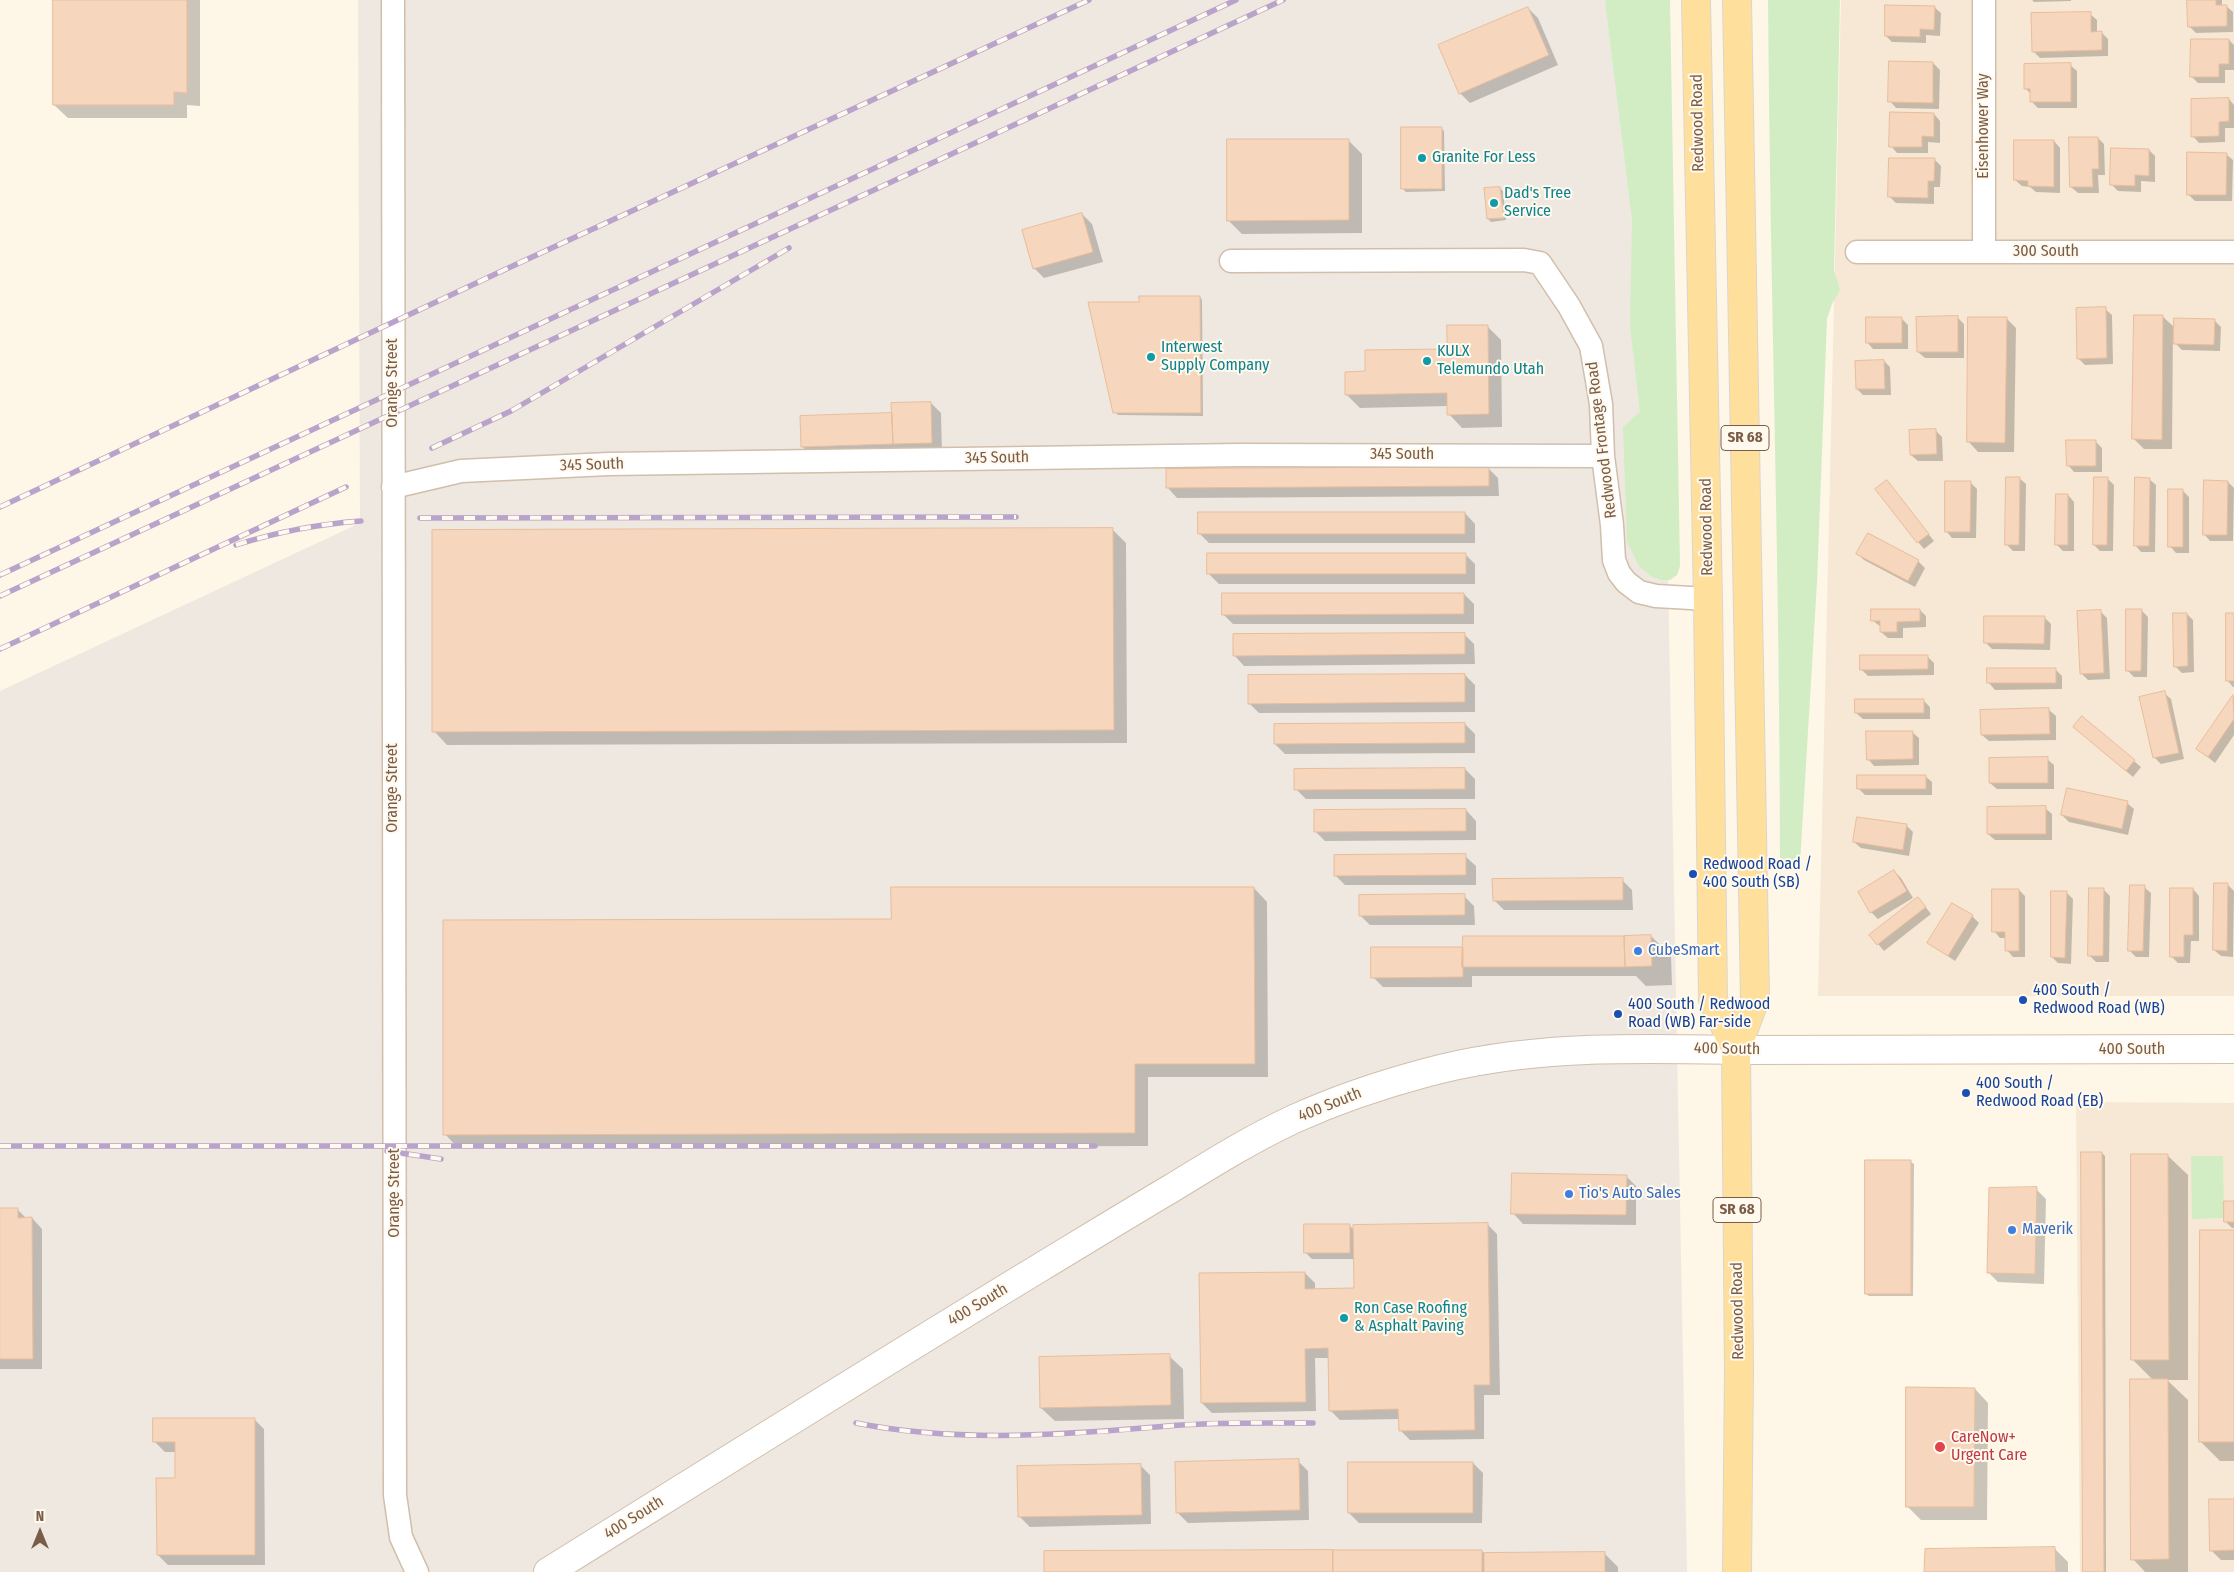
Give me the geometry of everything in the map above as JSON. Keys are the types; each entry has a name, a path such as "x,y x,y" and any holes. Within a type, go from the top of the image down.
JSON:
{"main road":[{"name":"Redwood Road","path":"1696,0 1708,599 1713,1000 1736,1050"},
{"name":"Redwood Road","path":"1737,0 1755,999 1736,1050 1739,1370 1737,1572"}],"street":[{"name":"Orange Street","path":"393,0 395,1496 401,1537 417,1572"},
{"name":"Eisenhower Way","path":"1984,0 1984,252"},
{"name":"300 South","path":"1858,252 2234,252"},
{"name":"Redwood Frontage Road","path":"1231,261 1524,260 1540,263 1569,306 1590,346 1601,404 1602,456 1612,525 1614,560 1619,573 1626,582 1640,592 1656,596 1708,599"},
{"name":"345 South","path":"394,487 461,471 608,464 1240,455 1602,456"},
{"name":"400 South","path":"548,1572 885,1362 1232,1151 1294,1119 1394,1081 1430,1071 1497,1058 1583,1050 2234,1049"}],"shaded area":[{"path":"358,0 1657,0 1687,1572 0,1572 0,691 360,523"},
{"path":"1841,0 2234,0 2234,996 1818,996"},
{"path":"2076,1102 2234,1103 2234,1572 2080,1572"}],"green space":[{"path":"1605,0 1670,0 1680,566 1677,575 1670,580 1652,577 1639,566 1627,542 1623,427 1640,412 1630,326 1632,220"},
{"path":"1768,0 1840,0 1834,270 1840,290 1832,304 1827,319 1817,582 1800,864 1780,864"},
{"path":"2191,1156 2223,1156 2224,1218 2192,1219"}],"building":[{"path":"53,0 187,0 187,93 174,92 174,105 53,105"},
{"path":"2187,0 2216,0 2216,5 2227,5 2227,26 2188,27"},
{"path":"1885,5 1935,6 1934,30 1920,29 1920,37 1885,36"},
{"path":"1528,7 1549,55 1459,94 1438,45"},
{"path":"2091,12 2091,32 2102,31 2102,50 2032,52 2031,13"},
{"path":"2191,39 2229,39 2229,64 2219,64 2219,77 2190,77"},
{"path":"1889,61 1933,62 1933,103 1888,102"},
{"path":"2071,63 2071,102 2030,102 2030,89 2024,89 2024,64"},
{"path":"2229,98 2229,121 2219,122 2219,136 2191,137 2191,99"},
{"path":"1890,112 1934,113 1934,137 1922,136 1922,147 1889,147"},
{"name":"Granite For Less","path":"1401,127 1442,127 1442,189 1401,189"},
{"path":"2069,137 2098,137 2099,169 2092,169 2093,187 2070,187"},
{"path":"1227,139 1349,139 1349,220 1227,221"},
{"path":"2014,140 2054,140 2054,187 2028,186 2028,181 2014,180"},
{"path":"2111,148 2149,149 2149,176 2135,175 2135,186 2110,185"},
{"path":"2187,152 2227,153 2226,195 2187,195"},
{"path":"1889,158 1935,158 1934,181 1928,181 1928,198 1888,197"},
{"name":"Dad's Tree Service","path":"1500,187 1504,218 1487,219 1484,188"},
{"path":"1082,213 1093,252 1033,269 1022,230"},
{"name":"Interwest Supply Company","path":"1139,296 1200,296 1201,413 1113,413 1088,302 1139,302"},
{"path":"2106,307 2107,358 2077,359 2076,308"},
{"path":"2134,315 2163,315 2162,440 2132,439"},
{"path":"1958,316 1958,352 1917,352 1916,317"},
{"path":"1866,317 1902,317 1902,343 1866,343"},
{"path":"1968,317 2007,317 2005,443 1967,442"},
{"path":"2174,318 2215,319 2214,345 2174,344"},
{"name":"KULX Telemundo Utah","path":"1447,325 1488,325 1489,414 1447,415 1447,393 1345,395 1345,372 1365,371 1365,350 1447,349"},
{"path":"1884,360 1885,389 1856,389 1855,361"},
{"path":"931,402 932,443 893,444 891,403"},
{"path":"892,413 893,444 801,447 800,416"},
{"path":"1936,429 1937,454 1910,455 1909,430"},
{"path":"2066,440 2096,440 2096,466 2067,466"},
{"path":"1489,467 1489,486 1166,488 1166,469"},
{"path":"2006,477 2020,477 2019,545 2005,545"},
{"path":"2094,477 2108,477 2107,545 2093,545"},
{"path":"2135,477 2150,478 2149,546 2134,546"},
{"path":"1887,480 1929,534 1917,543 1875,489"},
{"path":"2204,480 2228,481 2227,535 2203,535"},
{"path":"1945,481 1971,481 1970,532 1945,532"},
{"path":"2168,489 2183,489 2183,547 2168,547"},
{"path":"2056,494 2068,494 2068,545 2055,545"},
{"path":"1198,512 1465,512 1465,534 1198,534"},
{"path":"1113,528 1114,730 432,732 432,530"},
{"path":"1868,533 1919,560 1908,581 1856,554"},
{"path":"1207,553 1466,553 1466,574 1207,574"},
{"path":"1222,593 1464,593 1464,614 1222,615"},
{"path":"1871,609 1920,609 1920,621 1897,622 1897,632 1880,632 1880,621 1871,621"},
{"path":"2126,609 2142,609 2141,671 2126,671"},
{"path":"2101,610 2104,673 2080,674 2077,611"},
{"path":"2173,613 2187,613 2188,666 2174,667"},
{"path":"2226,613 2234,613 2234,681 2226,681"},
{"path":"1984,616 2045,616 2044,644 1984,643"},
{"path":"1465,633 1465,654 1233,656 1233,634"},
{"path":"1860,655 1928,655 1928,669 1860,670"},
{"path":"1987,668 2056,668 2056,683 1987,683"},
{"path":"1465,674 1465,702 1248,704 1248,675"},
{"path":"2165,691 2179,753 2153,758 2139,697"},
{"path":"2233,695 2234,719 2208,757 2196,749"},
{"path":"1855,699 1924,699 1924,713 1855,713"},
{"path":"2049,708 2050,734 1981,735 1980,710"},
{"path":"2082,716 2135,760 2126,771 2073,727"},
{"path":"1465,723 1465,743 1274,744 1274,724"},
{"path":"1866,731 1913,731 1913,759 1867,760"},
{"path":"2048,757 2048,783 1989,783 1989,758"},
{"path":"1465,768 1465,789 1294,790 1294,769"},
{"path":"1857,775 1926,775 1926,789 1857,789"},
{"path":"2067,788 2128,801 2122,829 2061,815"},
{"path":"2046,806 2046,834 1987,834 1987,807"},
{"path":"1466,809 1466,831 1314,832 1314,810"},
{"path":"1857,817 1907,824 1903,850 1853,842"},
{"path":"1466,854 1466,875 1334,876 1334,855"},
{"path":"1894,870 1907,891 1870,913 1858,892"},
{"path":"1623,878 1623,900 1493,901 1492,879"},
{"path":"2214,883 2228,883 2227,951 2213,950"},
{"path":"2130,885 2145,885 2143,951 2128,951"},
{"path":"891,887 1254,887 1255,1064 1135,1064 1135,1133 443,1135 443,920 891,919"},
{"path":"2089,888 2104,888 2103,956 2088,956"},
{"path":"2170,888 2193,888 2193,935 2184,935 2184,957 2170,957"},
{"path":"1992,889 2019,889 2019,951 2005,951 2005,932 1992,932"},
{"path":"2051,891 2067,891 2065,958 2051,957"},
{"path":"1465,894 1465,915 1359,916 1359,895"},
{"path":"1918,897 1926,907 1877,945 1869,935"},
{"path":"1952,903 1973,915 1948,956 1927,943"},
{"name":"CubeSmart","path":"1651,935 1652,966 1625,967 1624,936"},
{"path":"1463,936 1624,936 1625,967 1462,967"},
{"path":"1371,947 1463,947 1463,977 1371,978"},
{"path":"2081,1152 2102,1152 2104,1572 2083,1572"},
{"path":"2131,1154 2168,1154 2169,1360 2131,1360"},
{"path":"1865,1160 1911,1160 1911,1294 1865,1294"},
{"name":"Tio's Auto Sales","path":"1512,1173 1627,1175 1626,1215 1511,1214"},
{"name":"Maverik","path":"2037,1187 2035,1274 1987,1273 1989,1188"},
{"path":"2224,1201 2234,1201 2234,1222 2224,1222"},
{"path":"0,1208 18,1208 18,1218 32,1217 33,1359 0,1359"},
{"name":"Ron Case Roofing & Asphalt Paving","path":"1488,1223 1490,1385 1474,1385 1475,1430 1399,1431 1398,1409 1329,1411 1328,1348 1305,1349 1306,1402 1201,1403 1199,1273 1305,1272 1305,1289 1354,1288 1353,1225"},
{"path":"1304,1224 1350,1224 1350,1253 1304,1253"},
{"path":"2200,1230 2234,1230 2234,1442 2199,1442"},
{"path":"1170,1354 1171,1405 1040,1408 1039,1357"},
{"path":"2130,1379 2168,1379 2169,1559 2131,1560"},
{"name":"CareNow+ Urgent Care","path":"1906,1387 1975,1388 1974,1507 1906,1507"},
{"path":"153,1418 255,1418 255,1555 157,1555 156,1478 175,1478 175,1442 153,1442"},
{"path":"1299,1459 1300,1510 1176,1513 1175,1462"},
{"path":"1348,1462 1473,1462 1473,1513 1348,1513"},
{"path":"1141,1464 1142,1515 1018,1517 1017,1466"},
{"path":"2209,1499 2234,1499 2234,1550 2210,1551"},
{"path":"2055,1547 2056,1572 1924,1572 1925,1549"},
{"path":"1333,1550 1482,1550 1482,1572 1333,1572"},
{"path":"1333,1550 1333,1572 1044,1572 1044,1551"},
{"path":"1605,1552 1605,1572 1484,1572 1484,1553"}],"railway":[{"path":"0,507 504,270 1089,0"},
{"path":"0,575 1236,0"},
{"path":"0,596 1283,0"},
{"path":"432,448 511,411 789,248"},
{"path":"0,649 346,487"},
{"path":"420,518 1016,517"},
{"path":"236,545 298,529 361,521"},
{"path":"0,1146 1095,1146"},
{"path":"387,1151 441,1159"},
{"path":"856,1423 896,1429 977,1435 1060,1434 1198,1424 1313,1423"}],"place":[{"name":"Granite For Less","path":"1422,158"},
{"name":"Dad's Tree Service","path":"1494,203"},
{"name":"Interwest Supply Company","path":"1151,357"},
{"name":"KULX Telemundo Utah","path":"1427,361"},
{"name":"Redwood Road / 400 South (SB)","path":"1693,874"},
{"name":"CubeSmart","path":"1638,951"},
{"name":"400 South / Redwood Road (WB)","path":"2023,1000"},
{"name":"400 South / Redwood Road (WB) Far-side","path":"1618,1014"},
{"name":"400 South / Redwood Road (EB)","path":"1966,1093"},
{"name":"Tio's Auto Sales","path":"1569,1194"},
{"name":"Maverik","path":"2012,1230"},
{"name":"Ron Case Roofing & Asphalt Paving","path":"1344,1318"},
{"name":"CareNow+ Urgent Care","path":"1940,1447"}]}
